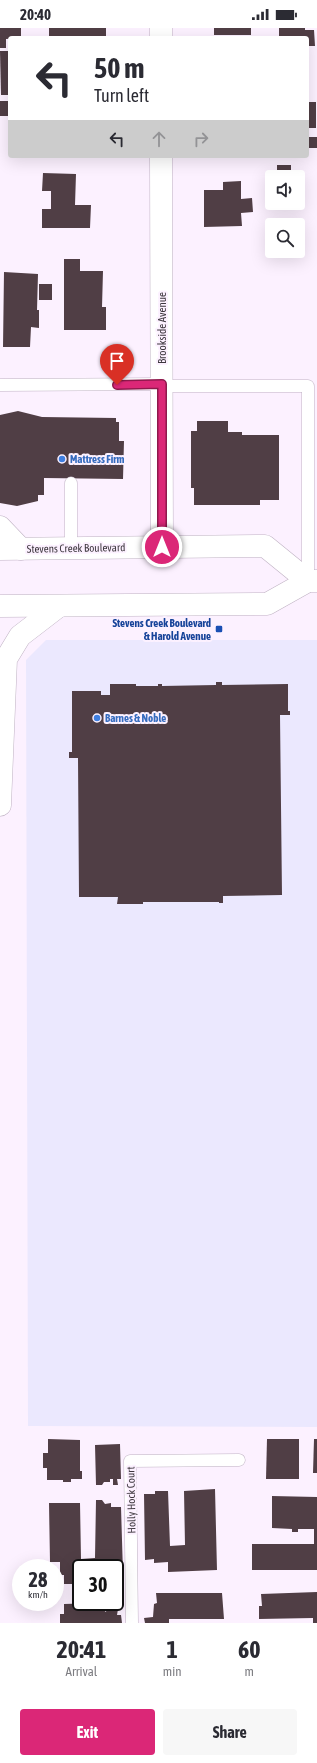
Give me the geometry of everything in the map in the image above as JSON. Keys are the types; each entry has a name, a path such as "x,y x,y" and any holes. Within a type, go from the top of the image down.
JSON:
{"main road":[{"name":"Brookside Avenue","path":"161,158 162,547"},
{"path":"0,527 10,549"},
{"name":"Stevens Creek Boulevard","path":"10,549 265,546 312,581"},
{"path":"0,606 267,604 312,581"},
{"path":"0,805 6,659 20,636 59,606"}],"lane":[{"path":"2,385 308,386 312,581"},
{"path":"71,483 72,548"},
{"name":"Holly Hock Court","path":"132,1623 130,1461 239,1460"}],"shaded area":[{"path":"46,640 317,640 317,1427 28,1426 26,660"}],"building":[{"path":"0,28 21,28 21,36 8,36 8,39 6,39 6,48 0,48"},
{"path":"49,28 106,28 106,36 49,36"},
{"path":"214,28 251,28 251,35 214,35"},
{"path":"279,28 305,28 305,30 314,30 315,46 309,46 309,36 279,36"},
{"path":"0,51 8,51 8,95 1,95"},
{"path":"0,101 8,101 8,116 0,116"},
{"path":"309,102 316,102 316,128 309,128"},
{"path":"309,137 317,137 317,148 309,148"},
{"path":"277,165 291,165 291,170 277,170"},
{"path":"43,173 76,174 75,205 91,205 90,228 42,228 42,209 51,209 51,191 42,191"},
{"path":"241,181 241,199 252,198 253,212 241,213 242,226 204,227 204,190 223,190 223,182"},
{"path":"64,259 80,259 80,271 103,271 102,307 106,307 106,330 64,330"},
{"path":"4,272 38,274 37,310 39,310 39,328 31,327 30,347 3,347"},
{"path":"39,284 52,284 52,300 39,300"},
{"name":"Mattress Firm","path":"18,411 42,417 116,418 116,422 119,422 119,441 124,441 123,479 44,478 44,495 38,495 38,501 17,506 0,503 0,415"},
{"path":"197,421 228,421 228,432 242,432 242,435 279,435 279,500 260,500 260,505 194,505 194,488 191,488 191,431 197,431"},
{"path":"216,682 222,682 222,685 288,684 288,711 290,711 290,715 280,715 282,895 223,896 223,903 143,902 143,904 117,904 118,897 79,897 78,758 69,758 69,752 72,752 72,691 101,691 101,695 110,695 110,684 136,684 136,686 158,686 158,684 162,684 162,686 216,685"},
{"path":"48,1439 80,1440 80,1471 82,1471 82,1479 71,1479 71,1482 63,1482 63,1480 47,1480 47,1468 43,1468 43,1453 48,1453"},
{"path":"267,1439 299,1439 299,1479 266,1479"},
{"path":"314,1439 317,1439 317,1473 313,1473"},
{"path":"120,1444 121,1479 117,1479 118,1485 113,1485 113,1479 110,1479 110,1482 104,1482 102,1485 96,1485 95,1445"},
{"path":"215,1489 217,1570 168,1572 168,1562 154,1563 154,1559 145,1560 144,1494 155,1494 155,1491 168,1491 170,1546 185,1545 184,1491"},
{"path":"272,1496 317,1497 317,1570 252,1570 252,1544 314,1544 314,1529 298,1529 298,1532 292,1532 292,1529 272,1528"},
{"path":"96,1500 102,1500 105,1504 111,1503 111,1507 121,1507 123,1559 81,1559 95,1558"},
{"path":"49,1503 80,1503 81,1559 72,1559 72,1584 64,1584 64,1559 50,1559"},
{"path":"317,1592 317,1623 313,1623 313,1618 259,1619 259,1606 262,1606 261,1594"},
{"path":"156,1593 222,1593 224,1619 169,1619 169,1623 145,1623 144,1618 153,1617 154,1604 157,1603"},
{"path":"64,1604 72,1604 72,1611 118,1611 117,1615 121,1615 122,1623 60,1623 60,1614 64,1614"}],"place":[{"name":"Mattress Firm","path":"62,459"},
{"name":"Stevens Creek Boulevard & Harold Avenue","path":"219,629"},
{"name":"Barnes & Noble","path":"97,718"}],"route":[{"path":"117,385 162,384 162,547"}]}
